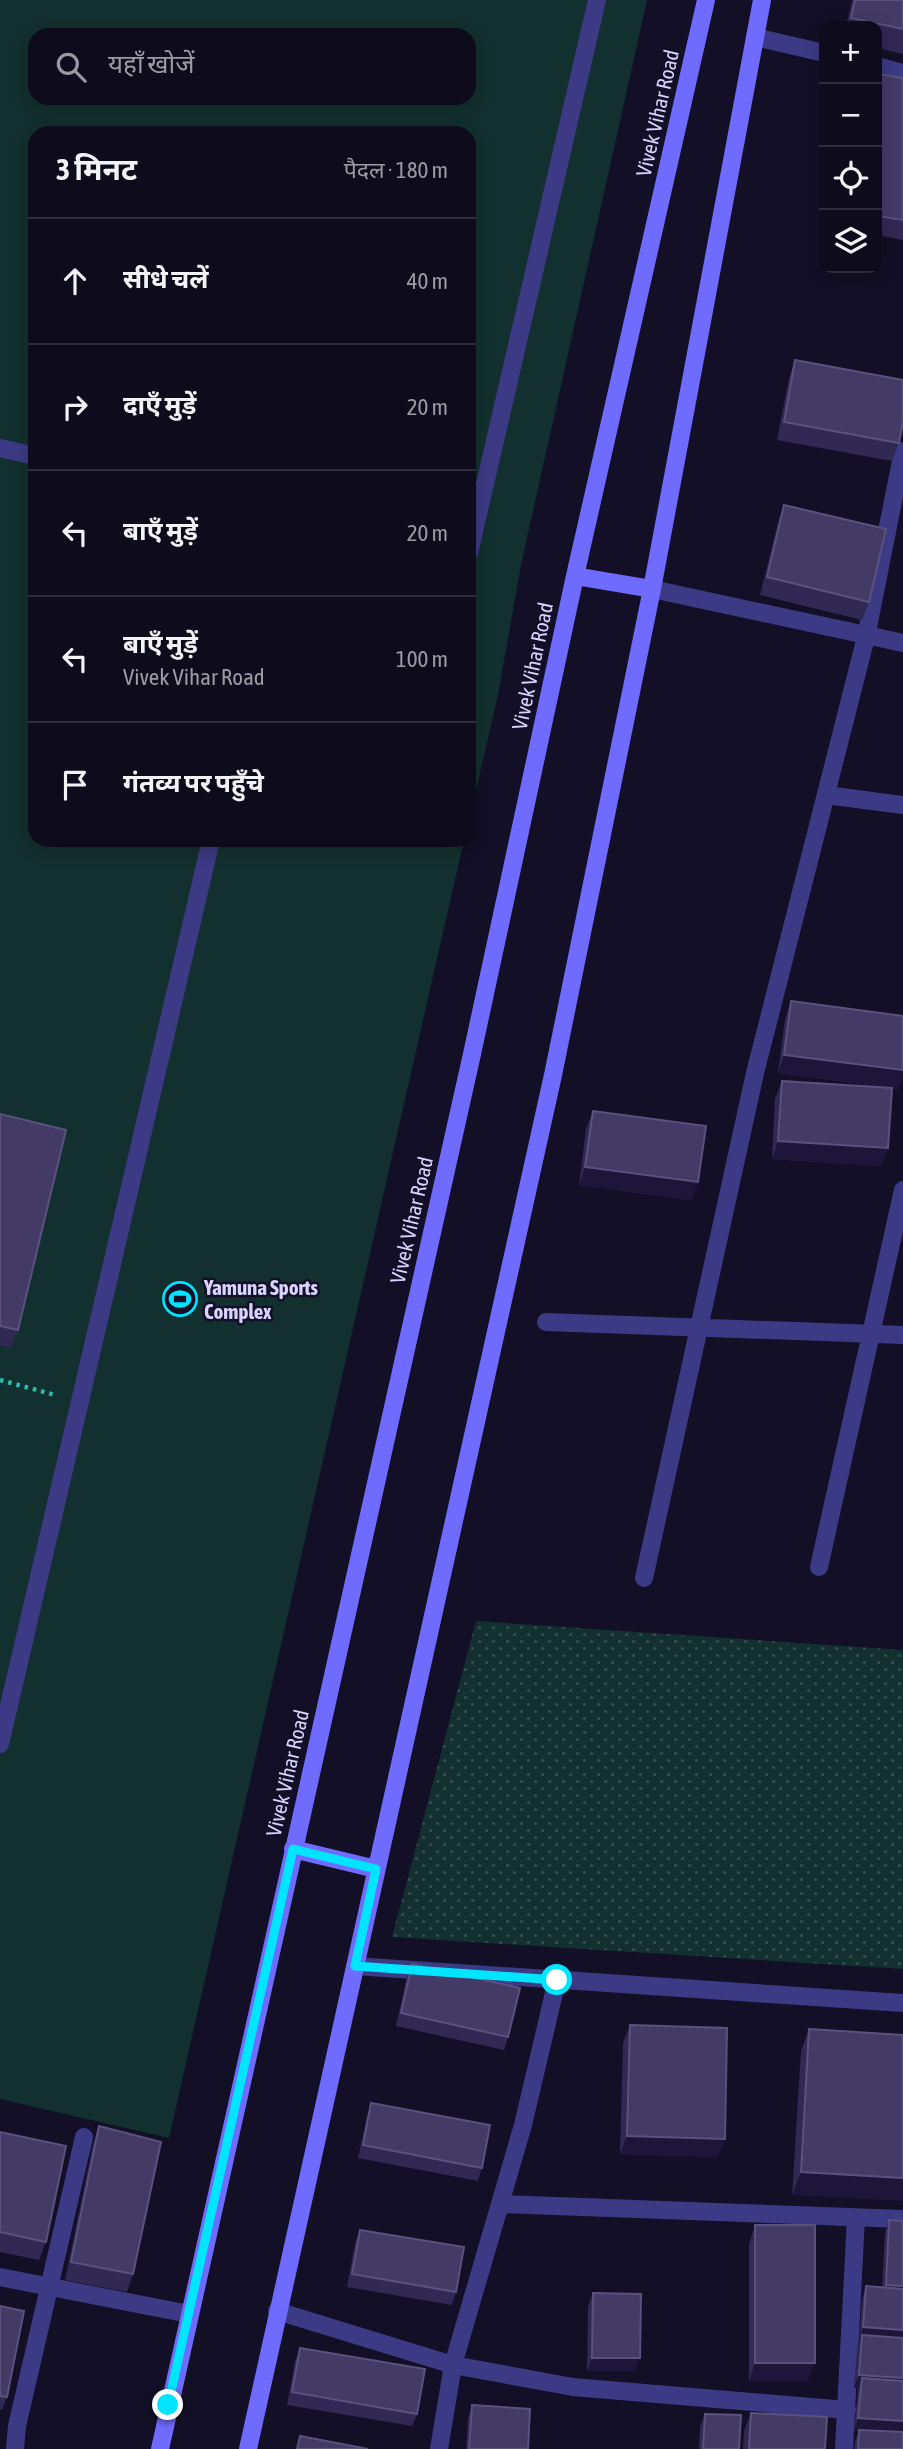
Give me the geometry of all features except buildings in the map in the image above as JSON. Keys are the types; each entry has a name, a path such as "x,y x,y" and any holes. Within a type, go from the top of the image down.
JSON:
{"street":[{"path":"476,523 597,0"},
{"name":"Vivek Vihar Road","path":"160,2449 466,1081 575,576 706,0"},
{"path":"248,2449 554,1075 652,589 762,0"},
{"path":"755,37 819,52"},
{"path":"882,67 903,73"},
{"path":"0,448 28,454"},
{"path":"644,1578 755,1073 866,637 903,451"},
{"path":"575,576 652,589 903,643"},
{"path":"826,794 903,805"},
{"path":"0,1744 209,847"},
{"path":"819,1567 903,1190"},
{"path":"546,1322 903,1335"},
{"path":"293,1849 376,1869"},
{"path":"355,1966 903,2003"},
{"path":"439,2449 453,2365 523,2125 557,1980"},
{"path":"10,2447 51,2287 85,2137"},
{"path":"500,2204 903,2219"},
{"path":"845,2449 856,2217"},
{"path":"0,2277 189,2314"},
{"path":"277,2311 453,2365 573,2387 847,2410"}],"path":[{"path":"0,1380 80,1402"}],"green space":[{"name":"Yamuna Sports Complex","path":"0,0 647,0 521,565 498,695 476,790 476,126 28,126 28,847 462,847 169,2138 0,2099"},
{"path":"476,1621 903,1650 903,1969 392,1937"}],"place":[{"name":"Yamuna Sports Complex","path":"180,1299"}],"route":[{"path":"168,2405 293,1849 376,1869 355,1966 557,1980"}]}
